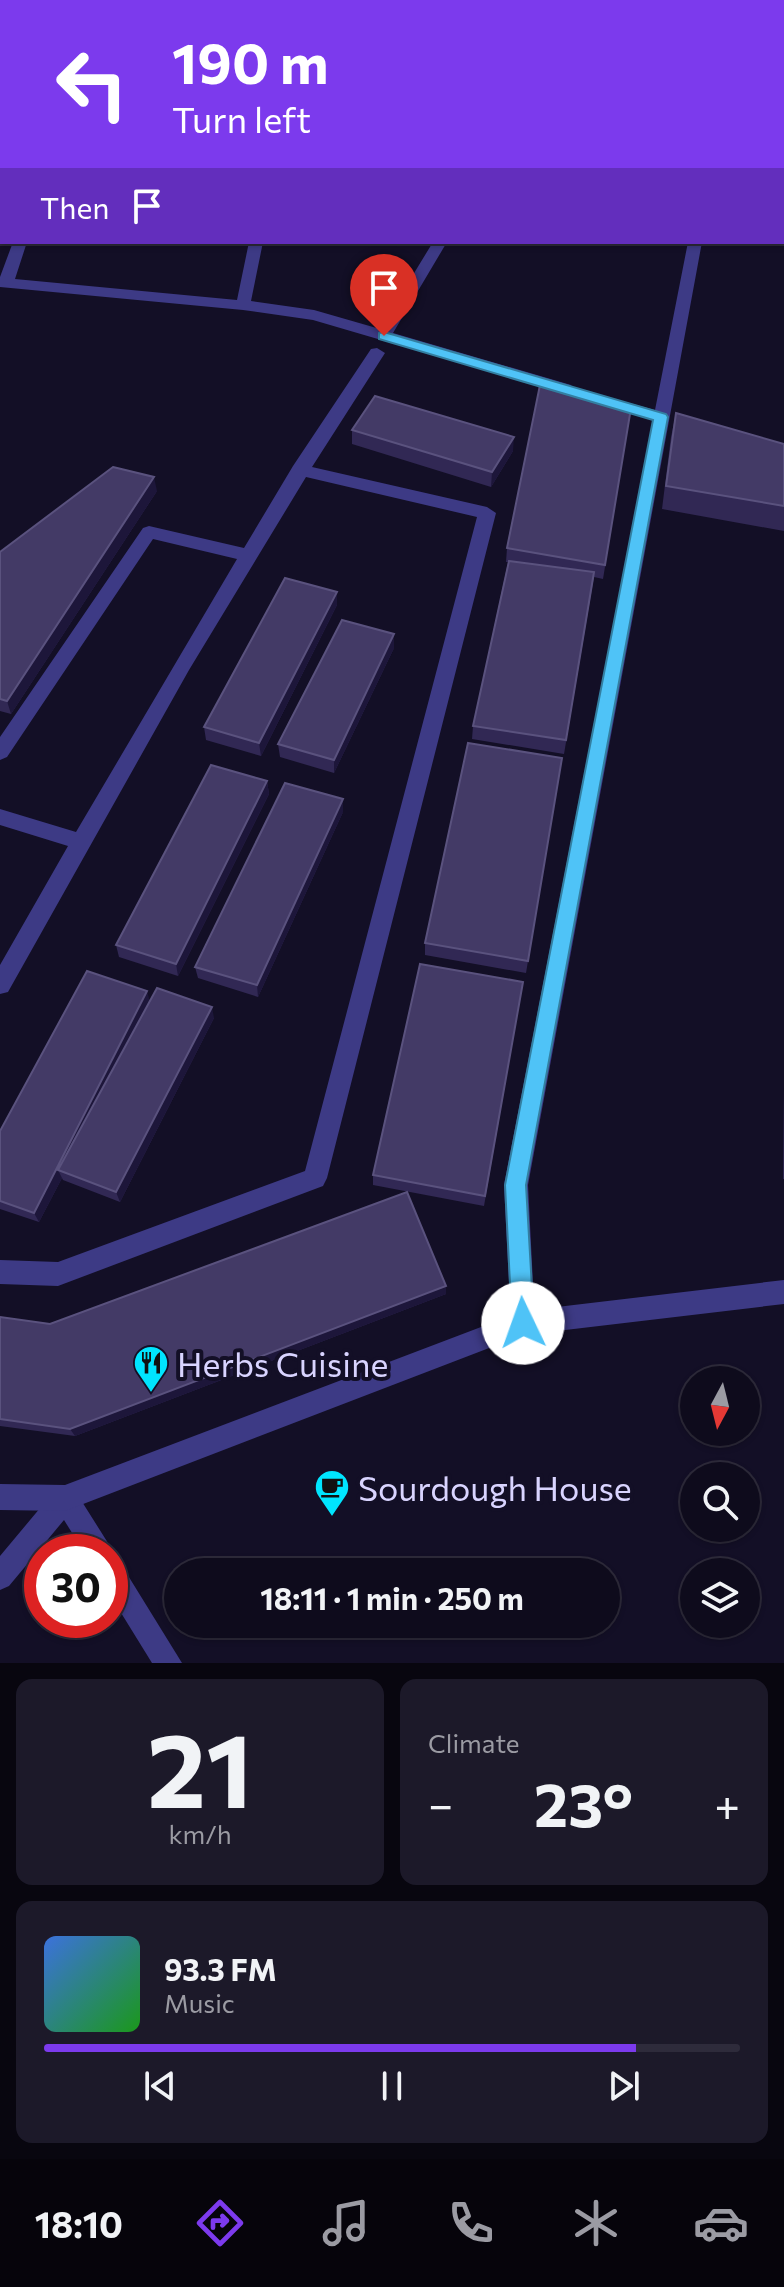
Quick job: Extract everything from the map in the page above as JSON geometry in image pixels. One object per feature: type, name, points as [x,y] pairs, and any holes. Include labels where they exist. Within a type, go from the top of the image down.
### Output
[{"type":"street","points":[[19,244],[3,282],[243,305],[314,315],[380,344],[661,417]]},
{"type":"street","points":[[243,305],[256,244]]},
{"type":"street","points":[[0,985],[80,841],[299,470],[380,344],[439,244]]},
{"type":"street","points":[[523,1323],[516,1185],[695,244]]},
{"type":"street","points":[[0,1272],[58,1274],[315,1178],[487,513],[299,470]]},
{"type":"street","points":[[3,741],[149,532],[250,556]]},
{"type":"street","points":[[0,817],[80,841]]},
{"type":"street","points":[[0,1497],[65,1498],[523,1323],[784,1292]]},
{"type":"street","points":[[65,1498],[88,1534]]},
{"type":"street","points":[[0,1577],[65,1498]]},
{"type":"street","points":[[128,1599],[168,1663]]},
{"type":"building","points":[[541,380],[631,408],[605,565],[507,548]]},
{"type":"building","points":[[375,396],[514,437],[492,472],[352,430]]},
{"type":"building","points":[[676,413],[784,444],[784,506],[666,486]]},
{"type":"building","points":[[113,467],[154,477],[7,701],[0,699],[0,552]]},
{"type":"building","points":[[509,561],[594,572],[566,740],[473,726]]},
{"type":"building","points":[[285,578],[337,592],[259,743],[204,727]]},
{"type":"building","points":[[342,620],[394,634],[334,760],[278,744]]},
{"type":"building","points":[[468,743],[562,758],[528,961],[425,943]]},
{"type":"building","points":[[211,765],[267,781],[176,964],[116,945]]},
{"type":"building","points":[[285,783],[343,799],[257,985],[195,967]]},
{"type":"building","points":[[420,964],[523,982],[485,1196],[373,1175]]},
{"type":"building","points":[[87,971],[147,991],[34,1213],[0,1201],[0,1131]]},
{"type":"building","points":[[157,988],[212,1007],[116,1192],[58,1170]]},
{"type":"building","points":[[407,1192],[446,1286],[70,1429],[0,1419],[0,1317],[50,1324]]},
{"type":"place","name":"Herbs Cuisine","points":[[151,1394]]},
{"type":"place","name":"Sourdough House","points":[[332,1518]]},
{"type":"route","points":[[384,336],[661,417],[516,1185],[523,1323]]}]
